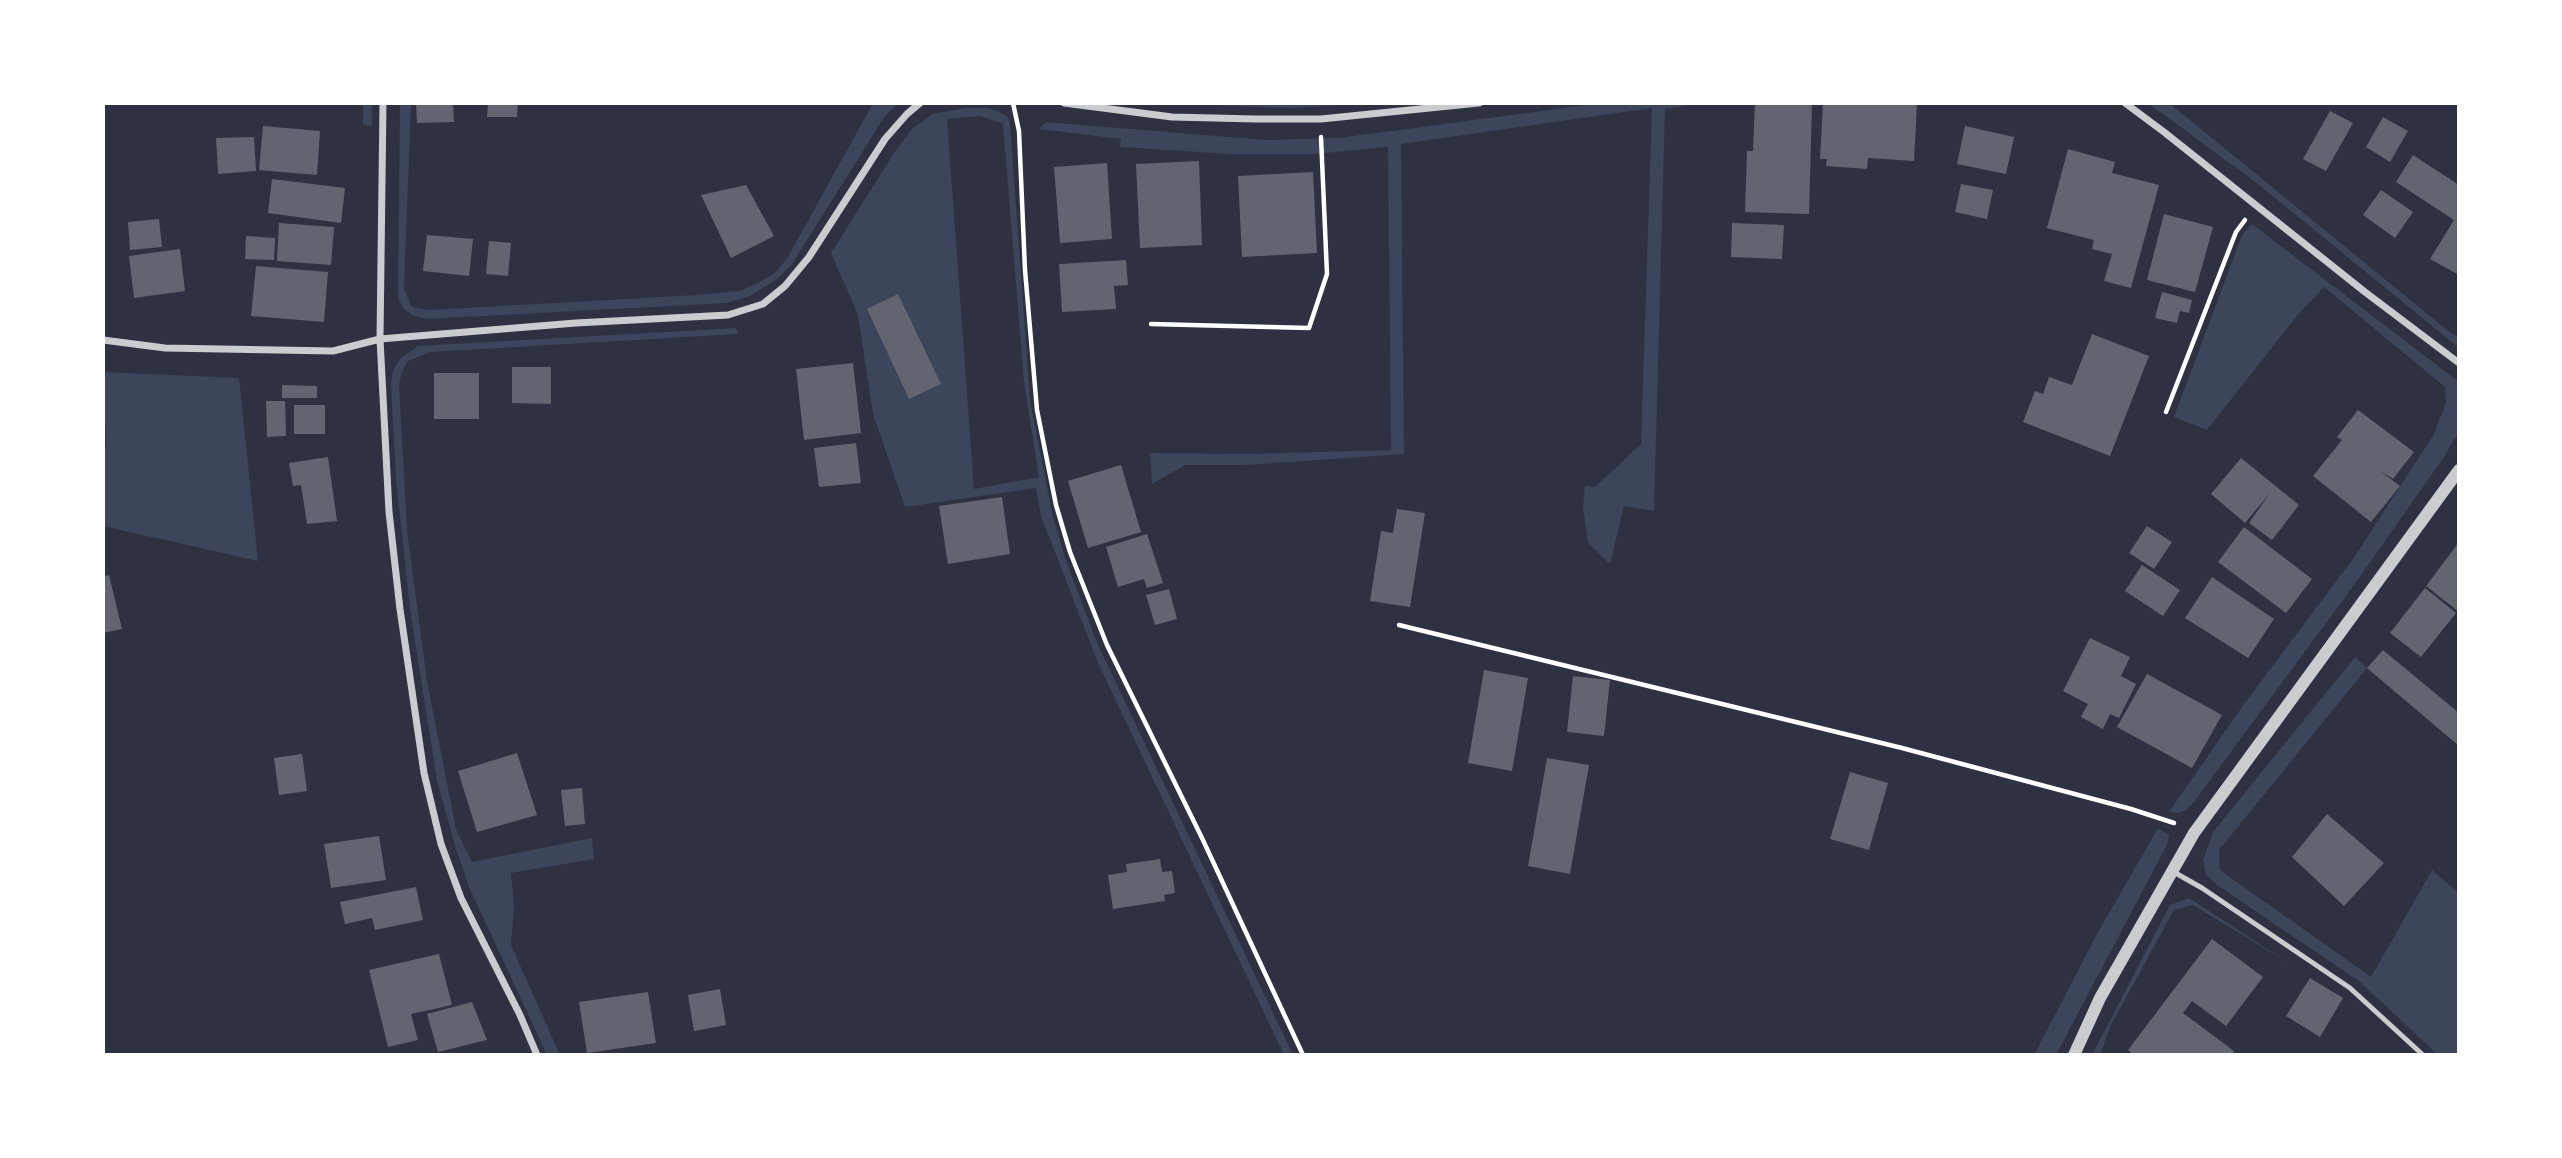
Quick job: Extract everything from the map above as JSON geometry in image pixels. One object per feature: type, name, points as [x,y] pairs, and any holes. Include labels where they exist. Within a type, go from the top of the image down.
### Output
[{"type":"street","points":[[383,103],[380,339],[389,512],[424,773],[441,844],[461,898],[520,1015],[537,1055]]},
{"type":"street","points":[[103,340],[165,348],[333,351],[380,339],[576,323],[728,315],[763,304],[785,286],[809,257],[885,139],[920,103]]},
{"type":"street","points":[[1063,103],[1172,117],[1321,119],[1479,103]]},
{"type":"street","points":[[2125,103],[2459,363]]},
{"type":"street","points":[[2074,1055],[2100,998],[2194,833],[2459,470]]},
{"type":"lane","points":[[2172,871],[2202,888],[2350,988],[2423,1055]]},
{"type":"path","points":[[1013,103],[1019,131],[1025,270],[1037,410],[1056,505],[1070,552],[1107,645],[1202,838],[1303,1055]]},
{"type":"path","points":[[1151,324],[1308,328],[1327,274],[1321,119]]},
{"type":"path","points":[[2166,412],[2236,232],[2257,206]]},
{"type":"path","points":[[1399,625],[1902,748],[2131,809],[2170,821],[2194,833]]},
{"type":"shaded area","points":[[363,103],[372,103],[372,126],[363,125]]},
{"type":"shaded area","points":[[400,103],[411,103],[404,288],[412,307],[428,310],[697,295],[739,291],[758,283],[776,272],[788,257],[873,103],[898,103],[885,116],[792,264],[777,279],[750,296],[727,303],[426,319],[412,315],[404,309],[398,298]]},
{"type":"shaded area","points":[[1158,103],[1368,103],[1292,108]]},
{"type":"shaded area","points":[[1601,103],[1701,103],[1665,109],[1654,511],[1624,506],[1610,564],[1588,543],[1583,507],[1585,486],[1595,487],[1641,444],[1652,108],[1401,144],[1404,454],[1245,465],[1185,465],[1152,484],[1150,453],[1246,454],[1391,450],[1388,147],[1314,154],[1230,154],[1120,147],[1121,139],[1039,129],[1046,122],[1266,140],[1339,138]]},
{"type":"shaded area","points":[[2148,103],[2169,103],[2459,337],[2459,348],[2258,184]]},
{"type":"shaded area","points":[[965,108],[988,108],[1007,116],[1010,123],[1030,400],[1053,517],[1065,558],[1098,645],[1293,1055],[1284,1055],[1098,663],[1041,516],[1036,488],[905,507],[873,414],[858,315],[831,253],[894,153],[912,129],[932,114]],"holes":[[[980,116],[1003,124],[1024,382],[1039,477],[974,489],[947,119]]]},
{"type":"shaded area","points":[[2252,224],[2459,382],[2459,431],[2444,457],[2357,581],[2194,802],[2179,813],[2169,812],[2244,704],[2355,556],[2434,434],[2446,403],[2445,387],[2324,287],[2296,317],[2207,430],[2174,417],[2242,235]]},
{"type":"shaded area","points":[[736,328],[738,334],[430,352],[408,361],[402,372],[399,384],[407,530],[427,681],[456,829],[472,862],[592,838],[594,859],[511,873],[514,906],[511,945],[560,1055],[547,1055],[469,887],[437,781],[410,609],[396,479],[391,384],[393,370],[400,359],[418,346]]},
{"type":"shaded area","points":[[103,372],[239,378],[258,561],[103,526],[103,449],[106,448]]},
{"type":"shaded area","points":[[2355,657],[2367,668],[2219,850],[2220,870],[2371,977],[2432,870],[2459,893],[2459,1055],[2438,1055],[2360,982],[2206,875],[2203,860],[2213,832]]},
{"type":"shaded area","points":[[2158,828],[2169,835],[2168,843],[2056,1055],[2034,1055],[2097,934]]},
{"type":"shaded area","points":[[2189,898],[2295,967],[2193,905],[2174,910],[2111,1025],[2100,1055],[2092,1055],[2170,905]]},
{"type":"building","points":[[416,103],[453,103],[454,122],[417,123]]},
{"type":"building","points":[[488,103],[518,103],[517,117],[487,117]]},
{"type":"building","points":[[1755,103],[1812,103],[1809,214],[1745,212],[1747,151],[1753,151]]},
{"type":"building","points":[[1823,103],[1917,104],[1914,161],[1868,158],[1867,169],[1826,166],[1827,159],[1820,159]]},
{"type":"building","points":[[2330,111],[2353,123],[2326,171],[2303,159]]},
{"type":"building","points":[[2383,117],[2408,131],[2390,162],[2366,147]]},
{"type":"building","points":[[263,126],[320,131],[317,175],[259,170]]},
{"type":"building","points":[[1965,126],[2014,137],[2006,174],[1957,164]]},
{"type":"building","points":[[254,137],[256,171],[218,174],[216,138]]},
{"type":"building","points":[[2068,149],[2115,162],[2112,173],[2159,185],[2131,288],[2104,281],[2112,254],[2092,249],[2094,240],[2047,228]]},
{"type":"building","points":[[2413,155],[2459,185],[2459,275],[2430,259],[2454,220],[2396,182]]},
{"type":"building","points":[[1199,161],[1202,245],[1140,248],[1136,164]]},
{"type":"building","points":[[1107,163],[1112,239],[1060,243],[1054,167]]},
{"type":"building","points":[[1313,172],[1317,253],[1242,257],[1238,176]]},
{"type":"building","points":[[272,179],[345,188],[341,223],[268,213]]},
{"type":"building","points":[[1961,184],[1993,190],[1987,219],[1955,212]]},
{"type":"building","points":[[746,185],[774,236],[731,258],[701,195]]},
{"type":"building","points":[[2381,190],[2413,212],[2395,238],[2363,215]]},
{"type":"building","points":[[2164,214],[2213,227],[2195,292],[2147,280]]},
{"type":"building","points":[[159,219],[162,247],[130,250],[128,222]]},
{"type":"building","points":[[279,223],[334,227],[331,265],[277,261]]},
{"type":"building","points":[[1732,223],[1784,225],[1782,259],[1731,257]]},
{"type":"building","points":[[427,235],[473,239],[469,276],[423,271]]},
{"type":"building","points":[[246,236],[275,238],[274,260],[245,259]]},
{"type":"building","points":[[489,241],[511,243],[508,276],[486,274]]},
{"type":"building","points":[[180,249],[185,291],[134,298],[129,256]]},
{"type":"building","points":[[1126,260],[1128,285],[1114,286],[1116,309],[1062,312],[1059,264]]},
{"type":"building","points":[[256,266],[328,272],[324,322],[251,316]]},
{"type":"building","points":[[2162,292],[2192,300],[2189,313],[2180,311],[2177,323],[2155,318]]},
{"type":"building","points":[[898,294],[941,384],[909,399],[867,309]]},
{"type":"building","points":[[2092,334],[2149,356],[2110,456],[2023,422],[2035,391],[2043,394],[2049,377],[2072,385]]},
{"type":"building","points":[[853,363],[861,433],[804,440],[796,369]]},
{"type":"building","points":[[512,367],[551,367],[551,404],[512,403]]},
{"type":"building","points":[[434,373],[479,373],[479,419],[434,419]]},
{"type":"building","points":[[282,385],[317,386],[317,398],[282,398]]},
{"type":"building","points":[[266,401],[285,401],[286,436],[267,437]]},
{"type":"building","points":[[294,405],[325,405],[325,434],[294,434]]},
{"type":"building","points":[[2358,410],[2414,452],[2393,479],[2380,471],[2400,486],[2371,522],[2313,476],[2342,440],[2337,437]]},
{"type":"building","points":[[856,443],[861,483],[819,487],[814,448]]},
{"type":"building","points":[[328,457],[337,521],[307,524],[301,485],[293,486],[289,463]]},
{"type":"building","points":[[2241,458],[2299,505],[2272,540],[2249,523],[2270,493],[2245,523],[2211,494]]},
{"type":"building","points":[[1121,465],[1141,532],[1088,548],[1068,481]]},
{"type":"building","points":[[1002,497],[1010,554],[948,564],[939,506]]},
{"type":"building","points":[[1397,509],[1425,513],[1410,607],[1370,601],[1381,531],[1393,533]]},
{"type":"building","points":[[2147,526],[2172,542],[2154,569],[2129,553]]},
{"type":"building","points":[[2244,527],[2312,579],[2286,613],[2218,562]]},
{"type":"building","points":[[1147,534],[1163,583],[1147,588],[1144,579],[1118,587],[1106,547]]},
{"type":"building","points":[[2459,542],[2459,612],[2426,586]]},
{"type":"building","points":[[2142,565],[2180,590],[2163,616],[2125,591]]},
{"type":"building","points":[[109,575],[122,629],[103,633],[103,577]]},
{"type":"building","points":[[2212,577],[2274,619],[2248,658],[2185,618]]},
{"type":"building","points":[[2425,588],[2456,613],[2421,657],[2390,633]]},
{"type":"building","points":[[1169,589],[1177,619],[1155,625],[1146,595]]},
{"type":"building","points":[[2090,638],[2130,657],[2121,676],[2136,684],[2119,718],[2110,714],[2103,729],[2081,717],[2088,704],[2063,691]]},
{"type":"building","points":[[2383,650],[2459,713],[2459,746],[2367,668]]},
{"type":"building","points":[[1484,670],[1528,678],[1512,771],[1468,763]]},
{"type":"building","points":[[2147,674],[2222,715],[2192,768],[2117,727]]},
{"type":"building","points":[[1573,676],[1610,680],[1604,736],[1567,732]]},
{"type":"building","points":[[517,753],[537,815],[477,832],[458,771]]},
{"type":"building","points":[[302,754],[307,791],[279,795],[274,758]]},
{"type":"building","points":[[1547,758],[1589,765],[1570,874],[1528,866]]},
{"type":"building","points":[[1850,772],[1888,783],[1869,850],[1830,839]]},
{"type":"building","points":[[582,788],[585,824],[565,826],[561,790]]},
{"type":"building","points":[[2327,814],[2384,863],[2344,906],[2292,857]]},
{"type":"building","points":[[379,836],[386,880],[331,888],[324,844]]},
{"type":"building","points":[[1160,859],[1162,872],[1172,871],[1175,893],[1164,895],[1165,901],[1113,909],[1108,875],[1127,872],[1126,864]]},
{"type":"building","points":[[416,887],[423,920],[375,930],[372,918],[345,924],[340,902]]},
{"type":"building","points":[[2212,939],[2263,977],[2226,1026],[2192,1001],[2183,1013],[2234,1051],[2232,1055],[2134,1055],[2128,1050]]},
{"type":"building","points":[[439,954],[452,1005],[411,1014],[418,1040],[388,1047],[369,970]]},
{"type":"building","points":[[2310,978],[2343,998],[2320,1037],[2286,1016]]},
{"type":"building","points":[[720,989],[726,1025],[694,1031],[688,995]]},
{"type":"building","points":[[648,992],[656,1043],[587,1053],[579,1002]]},
{"type":"building","points":[[472,1002],[487,1040],[438,1052],[427,1014]]}]
